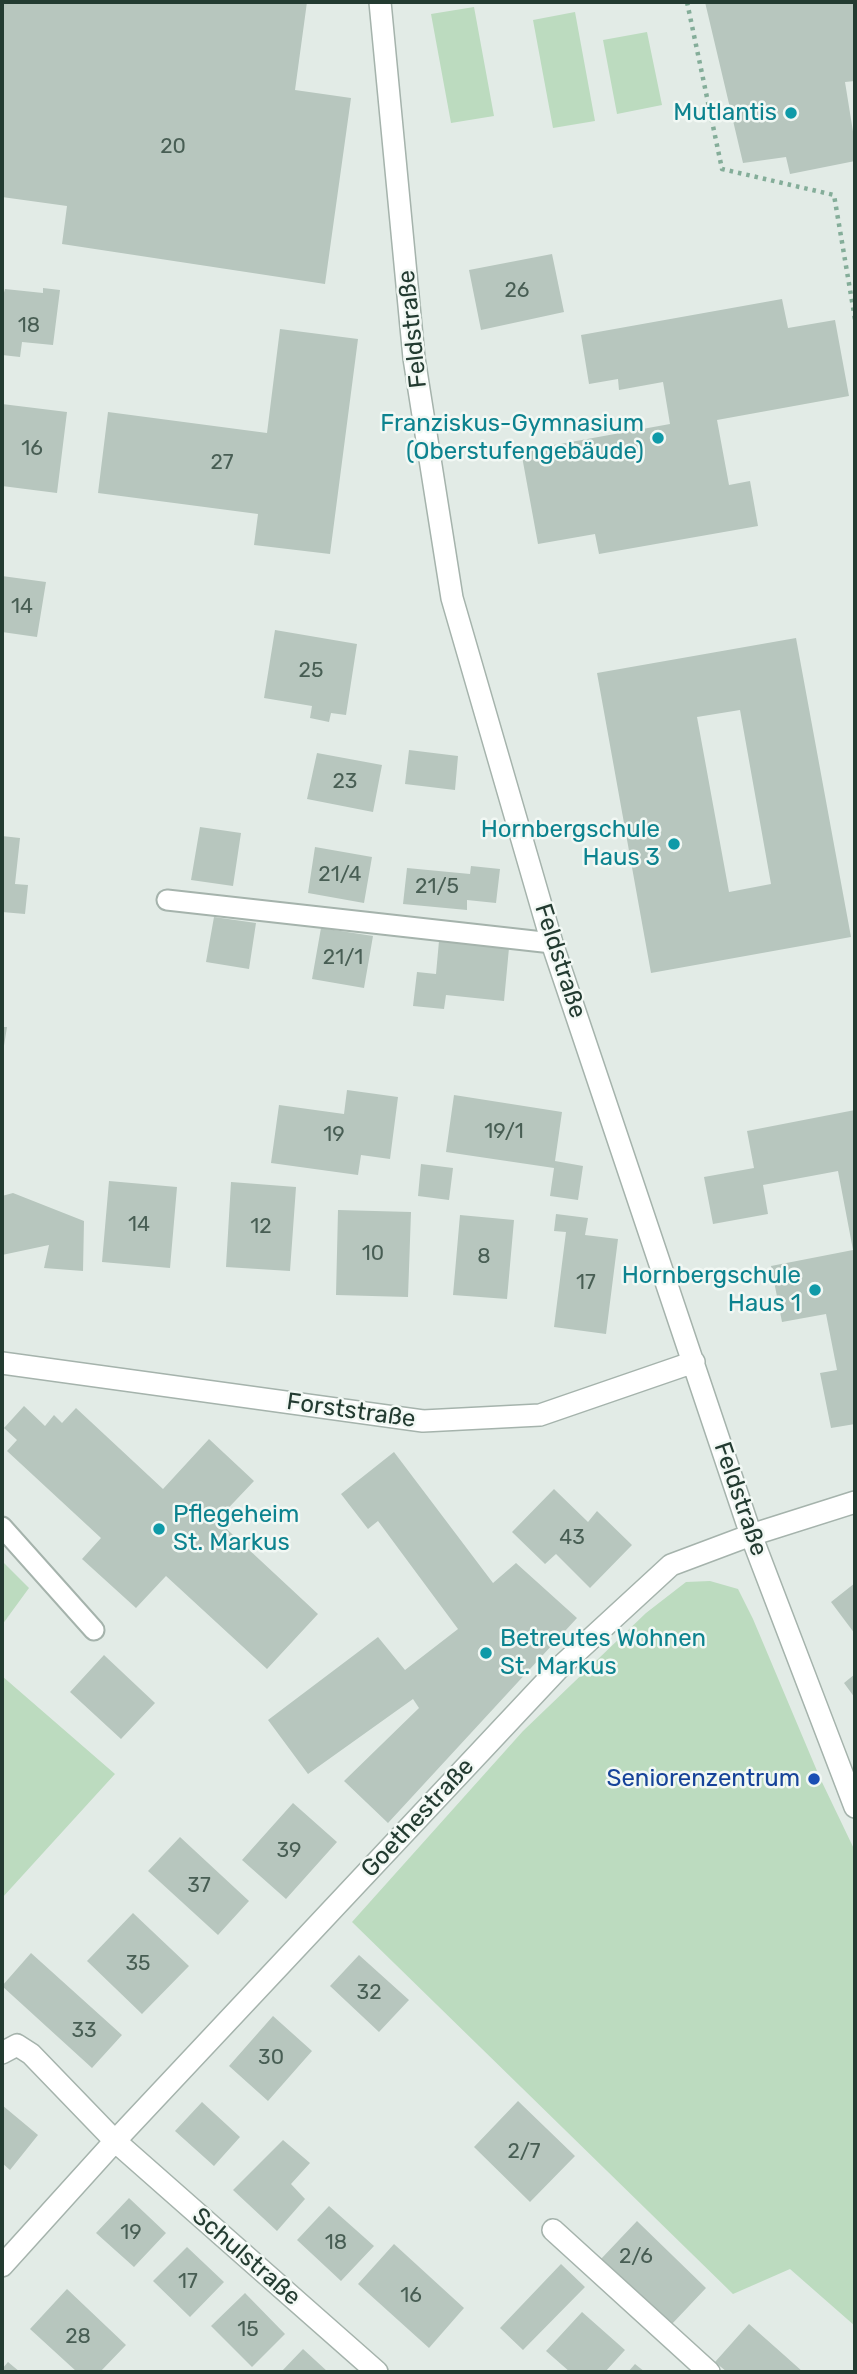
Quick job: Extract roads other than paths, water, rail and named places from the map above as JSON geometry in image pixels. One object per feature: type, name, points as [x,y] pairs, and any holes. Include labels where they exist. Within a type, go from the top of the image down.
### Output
[{"type":"street","name":"Feldstraße","points":[[380,2],[414,358],[452,598],[552,943],[751,1535],[855,1807]]},
{"type":"street","name":"Forststraße","points":[[2,1363],[423,1421],[540,1415],[694,1362]]},
{"type":"street","points":[[751,1535],[855,1502]]},
{"type":"street","name":"Goethestraße","points":[[2,2266],[114,2141],[558,1669],[671,1565],[751,1535]]},
{"type":"street","points":[[2,2053],[18,2045],[31,2054],[114,2141]]},
{"type":"street","name":"Schulstraße","points":[[114,2141],[377,2372]]},
{"type":"street","points":[[553,2230],[709,2372]]},
{"type":"lane","points":[[167,900],[552,943]]},
{"type":"lane","points":[[2,1527],[94,1630]]},
{"type":"place","name":"Mutlantis","points":[[791,113]]},
{"type":"place","name":"Franziskus-Gymnasium (Oberstufengebäude)","points":[[658,438]]},
{"type":"place","name":"Hornbergschule Haus 3","points":[[674,844]]},
{"type":"place","name":"Hornbergschule Haus 1","points":[[815,1290]]},
{"type":"place","name":"Pflegeheim St. Markus","points":[[159,1529]]},
{"type":"place","name":"Betreutes Wohnen St. Markus","points":[[486,1653]]},
{"type":"place","name":"Seniorenzentrum","points":[[814,1779]]}]
